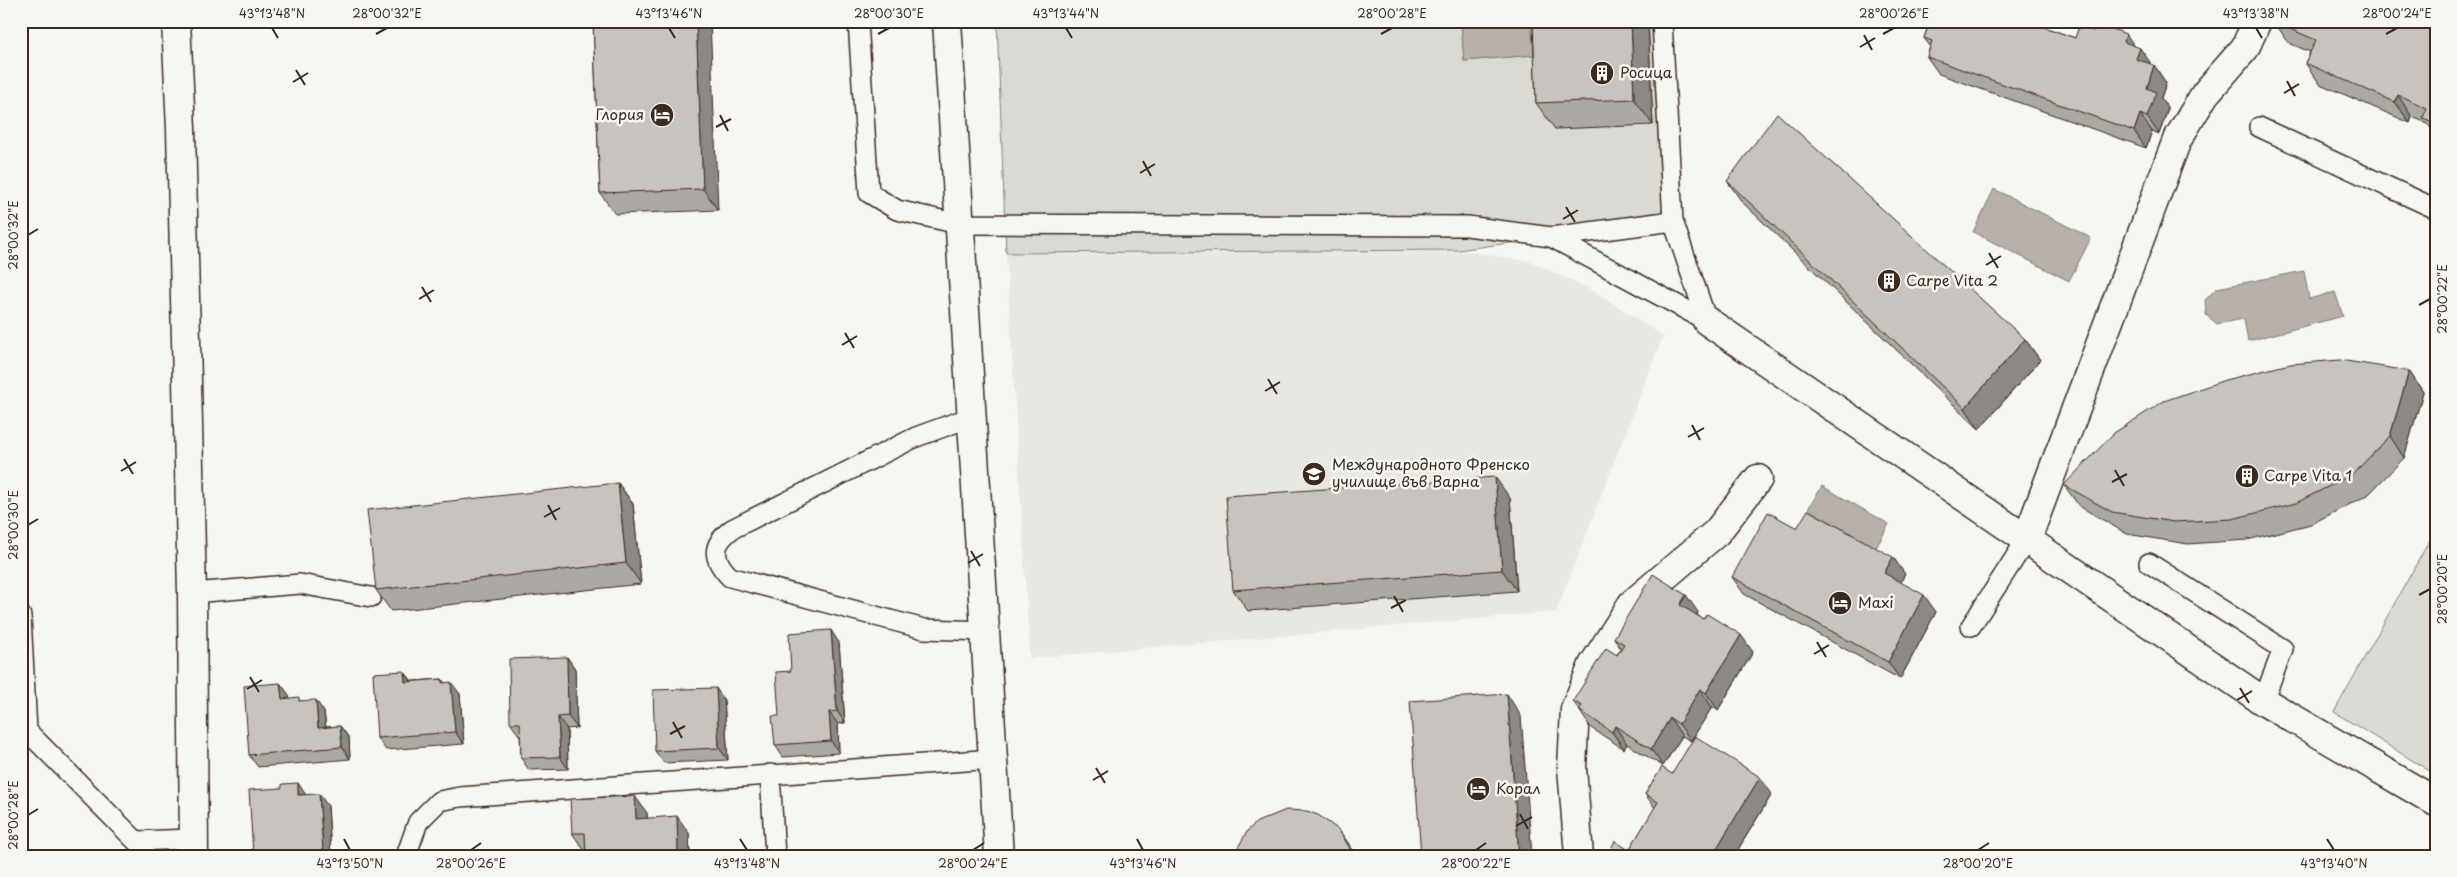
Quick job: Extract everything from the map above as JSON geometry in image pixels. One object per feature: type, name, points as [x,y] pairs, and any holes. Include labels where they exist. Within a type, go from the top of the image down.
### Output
[{"type":"street","points":[[176,21],[181,129],[192,593],[194,847]]},
{"type":"street","points":[[947,21],[971,417],[987,630],[999,856]]},
{"type":"street","points":[[2027,539],[2177,140],[2205,94],[2244,48],[2257,21]]},
{"type":"street","points":[[1707,322],[2263,701],[2436,802]]},
{"type":"street","points":[[1579,856],[1572,768],[1575,709],[1592,664],[1632,604],[1717,532],[1758,479]]},
{"type":"lane","points":[[858,21],[869,193],[896,210],[960,224],[1467,226],[1551,237],[1673,221]]},
{"type":"lane","points":[[1662,21],[1673,221],[1707,322]]},
{"type":"lane","points":[[2259,127],[2436,209]]},
{"type":"lane","points":[[1551,237],[1707,322]]},
{"type":"lane","points":[[971,417],[916,437],[732,529],[721,537],[716,550],[720,566],[730,577],[924,629],[987,630]]},
{"type":"lane","points":[[1971,626],[2027,539]]},
{"type":"lane","points":[[2150,563],[2283,649],[2263,701]]},
{"type":"lane","points":[[192,593],[300,584],[371,597]]},
{"type":"lane","points":[[21,616],[24,731],[136,841],[194,847]]},
{"type":"lane","points":[[406,856],[418,822],[439,801],[460,797],[770,774],[994,760]]},
{"type":"lane","points":[[770,774],[775,856]]},
{"type":"shaded area","points":[[997,21],[1461,21],[1464,61],[1534,55],[1531,21],[1662,21],[1673,221],[1458,250],[1006,253]]},
{"type":"shaded area","points":[[1461,21],[1531,21],[1534,55],[1464,61]]},
{"type":"shaded area","points":[[1994,189],[2091,238],[2069,281],[1973,232]]},
{"type":"shaded area","name":"Международното Френско училище във Варна","points":[[1461,250],[1532,262],[1594,291],[1663,336],[1556,612],[1030,658],[1006,253]]},
{"type":"shaded area","points":[[2304,271],[2309,299],[2335,292],[2343,316],[2248,341],[2244,319],[2217,324],[2206,315],[2205,300],[2217,288]]},
{"type":"shaded area","points":[[1822,486],[1889,524],[1876,548],[1808,509]]},
{"type":"shaded area","points":[[2436,529],[2436,775],[2334,712]]},
{"type":"building","name":"Глория","points":[[593,21],[696,21],[703,189],[600,193]]},
{"type":"building","name":"Росица","points":[[1533,21],[1631,21],[1634,99],[1536,103]]},
{"type":"building","points":[[1930,21],[2033,21],[2033,23],[2075,38],[2079,26],[2094,31],[2097,23],[2126,34],[2124,42],[2140,48],[2136,59],[2154,65],[2147,88],[2156,92],[2147,117],[2140,114],[2134,131],[1927,57],[1932,41],[1924,38]]},
{"type":"building","points":[[2275,21],[2436,21],[2436,123],[2423,118],[2427,108],[2398,95],[2395,102],[2305,63],[2316,40]]},
{"type":"building","name":"Carpe Vita 2","points":[[1777,113],[2025,339],[1965,408],[1727,181]]},
{"type":"building","name":"Carpe Vita 1","points":[[2340,360],[2409,371],[2390,436],[2353,474],[2296,503],[2232,519],[2174,522],[2112,512],[2064,485],[2114,433],[2164,401],[2225,380],[2290,364]]},
{"type":"building","points":[[1495,477],[1502,570],[1233,590],[1226,496]]},
{"type":"building","points":[[618,483],[626,563],[376,590],[367,510]]},
{"type":"building","name":"Maxi","points":[[1808,510],[1893,557],[1884,573],[1924,595],[1888,662],[1732,577],[1768,512],[1797,528]]},
{"type":"building","points":[[1653,574],[1686,595],[1680,605],[1703,619],[1707,614],[1741,635],[1706,693],[1700,689],[1679,724],[1670,718],[1651,749],[1615,726],[1612,732],[1579,710],[1582,706],[1573,701],[1606,648],[1617,655],[1624,644],[1614,638]]},
{"type":"building","points":[[831,630],[837,711],[829,712],[831,741],[775,745],[772,716],[779,716],[776,672],[791,671],[789,633]]},
{"type":"building","points":[[567,657],[568,716],[558,717],[560,757],[521,758],[520,723],[510,723],[509,659]]},
{"type":"building","points":[[404,671],[405,682],[442,679],[442,683],[451,682],[455,732],[377,738],[373,673]]},
{"type":"building","points":[[280,683],[282,699],[299,697],[299,701],[316,700],[318,728],[340,726],[342,747],[249,755],[244,686]]},
{"type":"building","points":[[716,688],[719,748],[655,751],[653,690]]},
{"type":"building","name":"Корал","points":[[1507,694],[1519,856],[1421,856],[1410,701]]},
{"type":"building","points":[[1695,736],[1760,777],[1712,856],[1607,856],[1615,841],[1629,850],[1658,802],[1645,794],[1662,767],[1672,774]]},
{"type":"building","points":[[298,783],[298,795],[319,794],[323,851],[253,855],[249,790],[282,788],[282,784]]},
{"type":"building","points":[[635,796],[636,819],[677,816],[678,853],[661,856],[586,856],[585,833],[572,833],[570,799]]},
{"type":"building","points":[[1286,810],[1307,811],[1318,815],[1339,830],[1352,852],[1352,856],[1235,856],[1248,830],[1257,822]]},
{"type":"building","points":[[528,854],[528,856],[501,856],[501,855]]},
{"type":"place","name":"Росица","points":[[1602,73]]},
{"type":"place","name":"Глория","points":[[662,115]]},
{"type":"place","name":"Carpe Vita 2","points":[[1889,281]]},
{"type":"place","name":"Международното Френско училище във Варна","points":[[1314,474]]},
{"type":"place","name":"Carpe Vita 1","points":[[2247,476]]},
{"type":"place","name":"Maxi","points":[[1840,603]]},
{"type":"place","name":"Корал","points":[[1478,789]]}]
